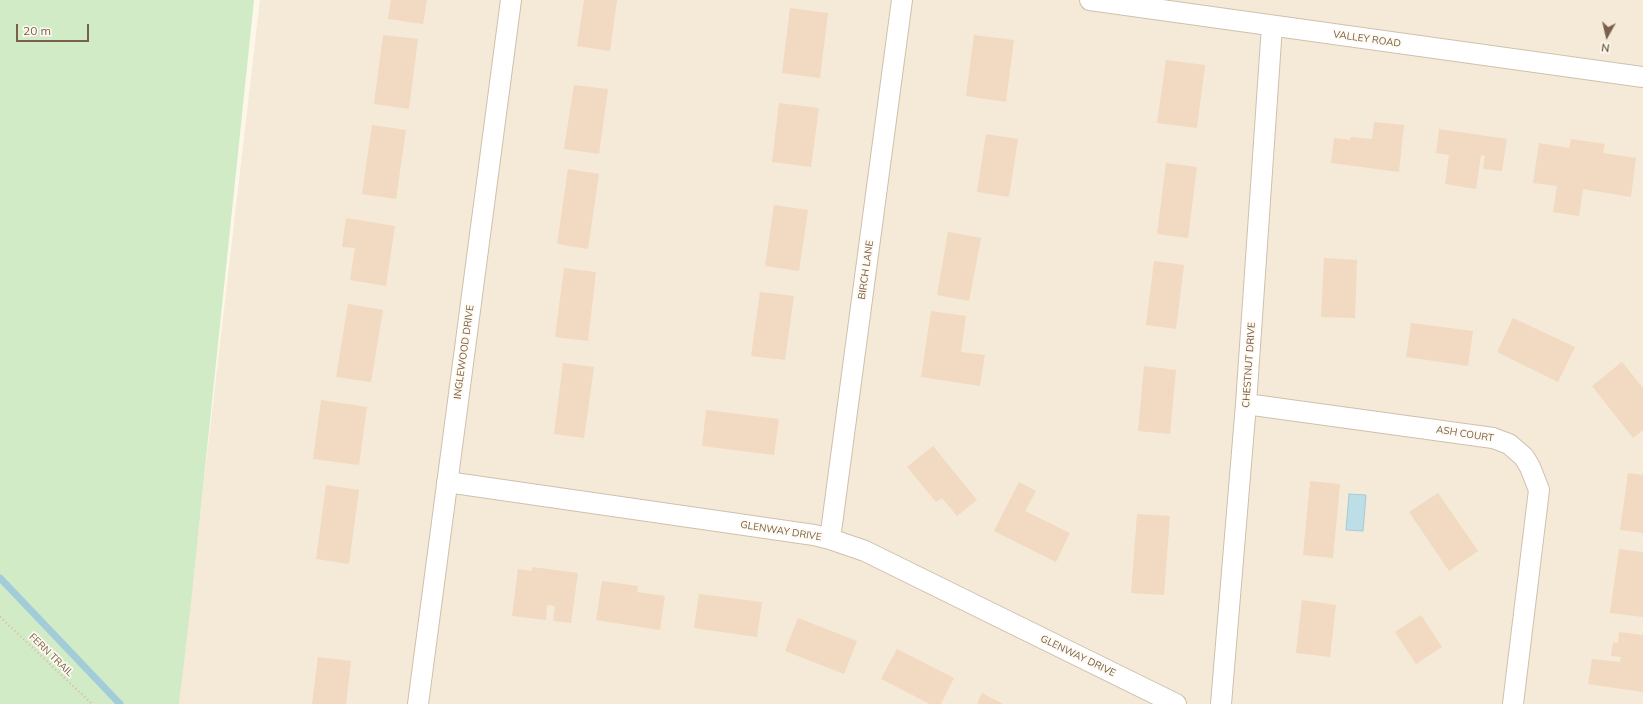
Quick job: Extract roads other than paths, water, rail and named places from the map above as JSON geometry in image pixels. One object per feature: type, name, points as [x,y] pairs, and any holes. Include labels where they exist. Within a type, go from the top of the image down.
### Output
[{"type":"street","name":"INGLEWOOD DRIVE","points":[[418,704],[511,0]]},
{"type":"street","name":"BIRCH LANE","points":[[830,539],[902,0]]},
{"type":"street","name":"VALLEY ROAD","points":[[1090,0],[1643,77]]},
{"type":"street","name":"CHESTNUT DRIVE","points":[[1221,704],[1246,404],[1272,26]]},
{"type":"street","name":"ASH COURT","points":[[1246,404],[1493,438],[1509,444],[1524,457],[1530,467],[1539,490],[1513,704]]},
{"type":"street","name":"GLENWAY DRIVE","points":[[447,482],[814,535],[830,539],[865,551],[1176,704]]},
{"type":"water","points":[[1349,494],[1366,495],[1363,531],[1346,530]]},
{"type":"waterway","points":[[0,578],[120,704]]}]
